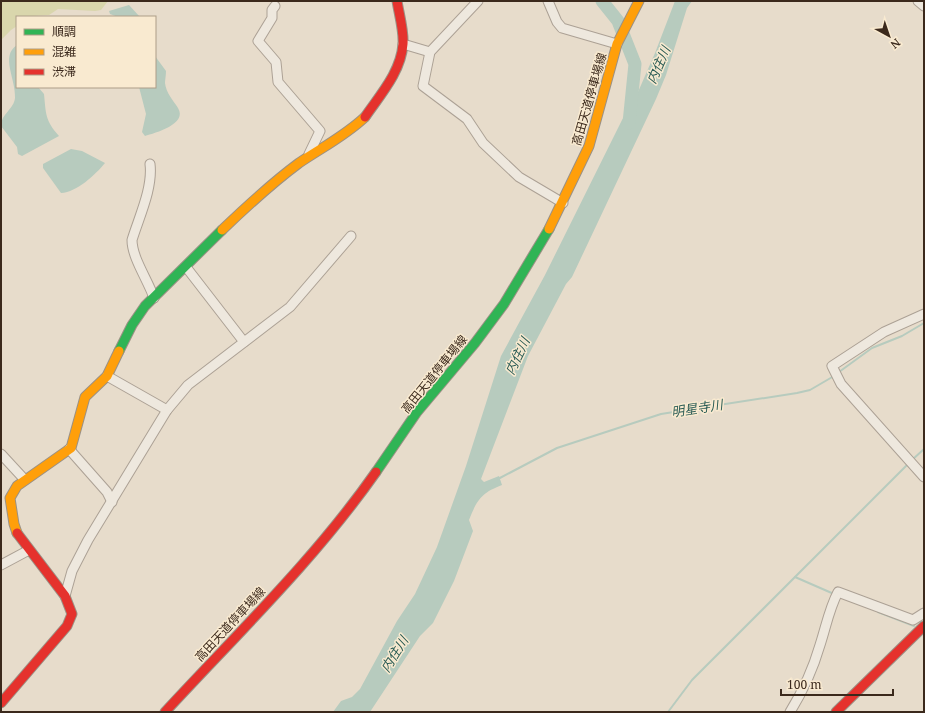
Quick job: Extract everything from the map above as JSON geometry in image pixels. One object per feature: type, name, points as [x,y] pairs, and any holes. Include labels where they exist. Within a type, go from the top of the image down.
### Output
[{"type":"main road","points":[[1,703],[67,626],[72,614],[65,596],[29,550],[14,524],[10,498],[17,486],[69,449],[85,397],[107,376],[132,325],[145,306],[283,175],[336,141],[364,118],[395,74],[403,44],[397,1]]},
{"type":"main road","name":"高田天道停車場線","points":[[164,712],[290,578],[351,507],[417,412],[475,343],[500,309],[531,260],[563,203],[589,146],[617,44],[635,3]]},
{"type":"main road","points":[[836,712],[924,626]]},
{"type":"street","points":[[478,1],[430,52],[423,86],[467,119],[483,144],[519,177],[563,203]]},
{"type":"street","points":[[548,1],[557,22],[562,28],[617,44]]},
{"type":"street","points":[[918,1],[924,6]]},
{"type":"street","points":[[275,6],[272,10],[272,18],[258,41],[276,62],[276,73],[281,87],[320,131],[308,158]]},
{"type":"street","points":[[403,44],[430,52]]},
{"type":"street","points":[[150,164],[151,173],[149,183],[132,240],[132,247],[150,285],[154,298]]},
{"type":"street","points":[[65,596],[72,570],[167,410],[188,385],[290,307],[351,236]]},
{"type":"street","points":[[186,266],[244,342]]},
{"type":"street","points":[[924,314],[884,332],[832,366],[841,384],[924,477]]},
{"type":"street","points":[[107,376],[167,410]]},
{"type":"street","points":[[69,449],[107,492],[112,502]]},
{"type":"street","points":[[1,454],[25,480]]},
{"type":"street","points":[[1,565],[29,550]]},
{"type":"street","points":[[790,712],[804,690],[830,606],[838,592],[913,620],[924,613]]},
{"type":"shaded area","points":[[1,1],[108,1],[101,10],[95,11],[58,9],[49,15],[16,16],[16,27],[1,40]]},
{"type":"water","name":"内住川","points":[[675,1],[692,1],[687,8],[666,75],[572,277],[566,284],[528,356],[481,479],[484,482],[499,476],[502,485],[484,494],[477,502],[469,520],[473,531],[454,581],[433,623],[420,636],[370,712],[333,712],[341,701],[352,697],[360,689],[397,621],[415,594],[437,547],[466,466],[501,356],[545,275],[622,120],[638,92]]},
{"type":"water","points":[[129,5],[139,16],[115,16],[110,14],[109,11]]},
{"type":"water","points":[[16,46],[16,88],[39,88],[44,94],[45,107],[51,126],[59,136],[22,156],[18,154],[17,147],[1,126],[3,118],[14,102],[15,98],[9,62],[12,50]]},
{"type":"water","points":[[156,57],[166,71],[166,87],[180,114],[175,123],[169,127],[145,136],[142,132],[146,114],[139,88],[156,88]]},
{"type":"water","points":[[71,149],[82,151],[105,163],[91,178],[73,190],[61,193],[43,168],[43,164]]},
{"type":"waterway","points":[[602,1],[618,21],[635,64],[629,123]]},
{"type":"waterway","name":"明星寺川","points":[[839,372],[872,348],[902,336],[924,323]]},
{"type":"waterway","name":"明星寺川","points":[[498,479],[557,448],[661,414],[797,393],[810,390],[834,376]]},
{"type":"waterway","points":[[912,460],[924,449]]},
{"type":"waterway","points":[[668,712],[692,680],[909,463]]},
{"type":"waterway","points":[[795,577],[834,594]]},
{"type":"waterway","points":[[878,612],[914,626]]},
{"type":"traffic: fast","points":[[376,472],[417,412],[475,343],[504,304],[549,229]]},
{"type":"traffic: fast","points":[[119,351],[132,325],[145,306],[222,230]]},
{"type":"traffic: slow","points":[[549,229],[589,146],[617,44],[639,1]]},
{"type":"traffic: slow","points":[[222,230],[259,195],[299,163],[341,136],[365,117]]},
{"type":"traffic: slow","points":[[17,533],[10,498],[17,486],[71,448],[85,397],[107,376],[119,351]]},
{"type":"traffic: jam","points":[[365,117],[389,83],[401,54],[403,34],[397,1]]},
{"type":"traffic: jam","points":[[165,712],[301,566],[376,472]]},
{"type":"traffic: jam","points":[[1,703],[67,626],[72,614],[65,596],[17,533]]},
{"type":"traffic: jam","points":[[836,712],[924,626]]}]
